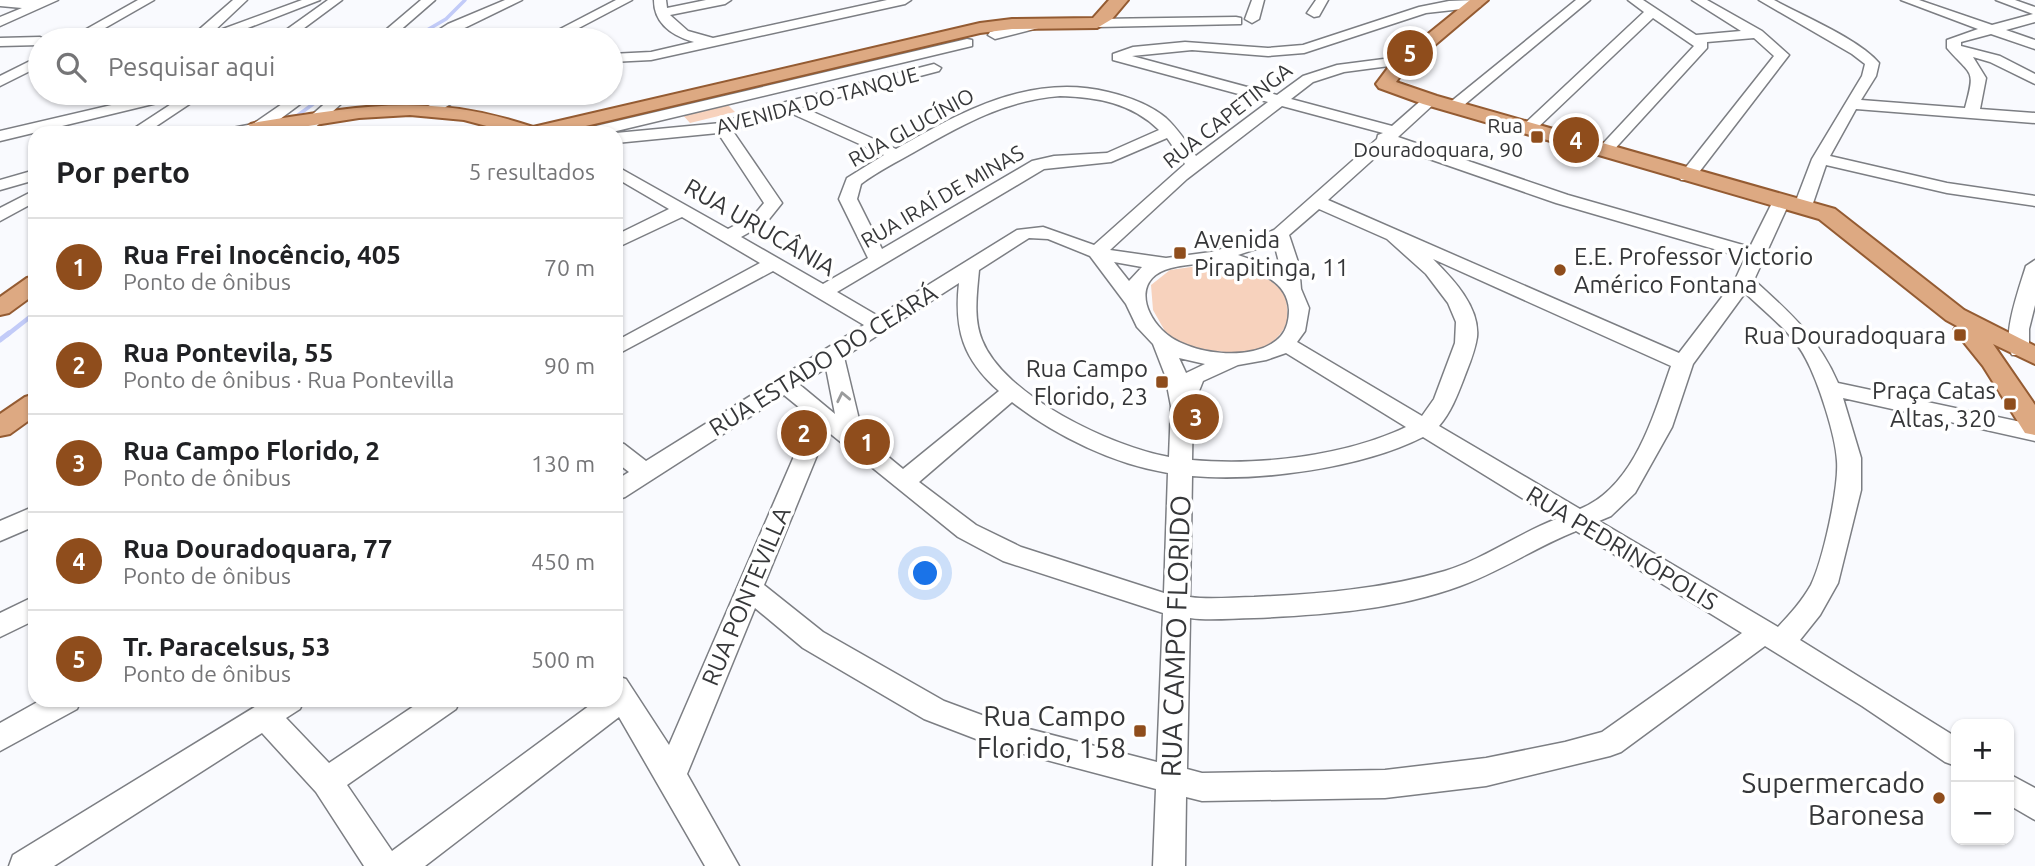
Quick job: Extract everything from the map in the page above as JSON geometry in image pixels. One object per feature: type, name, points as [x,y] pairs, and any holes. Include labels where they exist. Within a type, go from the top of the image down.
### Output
[{"type":"main road","points":[[601,126],[889,55],[988,27],[1097,23],[1118,1]]},
{"type":"main road","points":[[1476,2],[1386,79],[1385,84],[1430,100],[1687,176],[1827,214],[1955,314],[2027,353]]},
{"type":"main road","points":[[274,126],[307,124],[390,109],[501,122],[542,119],[569,126]]},
{"type":"main road","points":[[501,122],[512,126]]},
{"type":"main road","points":[[0,308],[28,288]]},
{"type":"main road","points":[[1955,314],[1993,361],[2035,426]]},
{"type":"main road","points":[[1993,361],[2027,353]]},
{"type":"main road","points":[[0,427],[28,408]]},
{"type":"street","points":[[96,28],[148,0]]},
{"type":"street","points":[[210,28],[241,0]]},
{"type":"street","points":[[238,28],[314,0]]},
{"type":"street","points":[[296,28],[336,0]]},
{"type":"street","points":[[395,28],[429,0]]},
{"type":"street","points":[[453,27],[470,14],[480,0]]},
{"type":"street","points":[[453,27],[516,0]]},
{"type":"street","points":[[574,28],[626,0]]},
{"type":"street","points":[[713,41],[691,38],[667,20],[661,6],[725,0]]},
{"type":"street","points":[[623,58],[640,58],[905,0]]},
{"type":"street","points":[[1252,19],[1258,0]]},
{"type":"street","points":[[1314,13],[1322,0]]},
{"type":"street","points":[[1453,107],[1584,0]]},
{"type":"street","points":[[1604,151],[1702,44],[1634,0]]},
{"type":"street","points":[[1687,176],[1782,55],[1757,34],[1698,0]]},
{"type":"street","points":[[785,384],[903,482],[986,543],[1012,554],[1176,606],[1241,609],[1309,605],[1378,596],[1449,580],[1485,566],[1539,536],[1577,522],[1602,509],[1627,487],[1661,427],[1683,363],[1744,281],[1756,255],[1808,184],[1873,69],[1872,63],[1857,51],[1765,0]]},
{"type":"street","points":[[1907,0],[2035,45]]},
{"type":"street","points":[[2002,0],[2035,11]]},
{"type":"street","points":[[0,2],[46,3]]},
{"type":"street","points":[[1476,2],[1448,3],[1414,9],[1352,34],[1297,50],[1259,52],[1194,46],[1135,51],[1118,57],[1279,100],[1388,135],[1562,199],[1756,255]]},
{"type":"street","points":[[0,22],[46,3]]},
{"type":"street","points":[[1178,21],[1182,7]]},
{"type":"street","points":[[1527,128],[1653,11]]},
{"type":"street","points":[[1972,114],[1971,107],[1979,89],[1979,75],[1975,67],[1954,48],[1954,40],[2035,18]]},
{"type":"street","points":[[1097,23],[1236,21]]},
{"type":"street","points":[[995,35],[1041,23]]},
{"type":"street","points":[[1352,34],[1408,60]]},
{"type":"street","points":[[1697,39],[1757,34]]},
{"type":"street","points":[[671,51],[691,38]]},
{"type":"street","points":[[0,42],[28,41]]},
{"type":"street","points":[[889,55],[914,54],[967,43]]},
{"type":"street","points":[[1954,48],[1989,57],[2035,80]]},
{"type":"street","name":"AVENIDA DO TANQUE","points":[[623,137],[723,128],[787,106],[934,68],[914,54]]},
{"type":"street","name":"RUA CAPETINGA","points":[[1097,252],[1194,165],[1308,79],[1324,72],[1360,64],[1408,60]]},
{"type":"street","points":[[0,83],[28,67]]},
{"type":"street","points":[[0,83],[28,81]]},
{"type":"street","name":"RUA GLUCÍNIO","points":[[878,259],[848,199],[848,191],[859,176],[1001,102],[1072,93],[1113,98],[1142,108],[1169,131],[1194,165]]},
{"type":"street","points":[[1097,252],[1122,259],[1164,263],[1208,257],[1253,246],[1280,234],[1430,100]]},
{"type":"street","points":[[1851,104],[2035,118]]},
{"type":"street","points":[[42,126],[130,105]]},
{"type":"street","points":[[146,126],[180,105]]},
{"type":"street","points":[[262,126],[291,105]]},
{"type":"street","points":[[307,124],[331,105]]},
{"type":"street","points":[[428,112],[440,105]]},
{"type":"street","points":[[787,106],[898,155]]},
{"type":"street","points":[[723,128],[773,203],[771,210],[762,217],[728,236]]},
{"type":"street","points":[[0,136],[28,129]]},
{"type":"street","name":"RUA IRAÍ DE MINAS","points":[[823,292],[1038,165],[1060,159],[1110,158],[1169,131]]},
{"type":"street","points":[[1820,159],[1947,188],[2035,201]]},
{"type":"street","name":"RUA URUCÂNIA","points":[[623,175],[879,326]]},
{"type":"street","points":[[0,185],[28,177]]},
{"type":"street","points":[[0,216],[28,199]]},
{"type":"street","points":[[1316,201],[1683,363]]},
{"type":"street","points":[[623,239],[682,210]]},
{"type":"street","name":"RUA ESTADO DO CEARÁ","points":[[623,486],[1030,231],[1049,233],[1097,252]]},
{"type":"street","points":[[970,268],[967,312],[972,344],[1012,391],[1041,413],[1125,453],[1180,467],[1270,467],[1312,463],[1385,443],[1422,428],[1437,415],[1465,346],[1468,330],[1457,301],[1445,284],[1391,233]]},
{"type":"street","points":[[1280,234],[1290,265],[1291,289]]},
{"type":"street","points":[[1097,252],[1135,303],[1146,328],[1163,344],[1201,357],[1234,360],[1269,354],[1287,345],[1296,333],[1298,316],[1298,303],[1291,289],[1265,269],[1228,259],[1208,257]]},
{"type":"street","points":[[623,345],[774,263]]},
{"type":"street","points":[[1135,303],[1135,289],[1140,280],[1149,270],[1164,263]]},
{"type":"street","points":[[2027,353],[2020,329],[2035,266]]},
{"type":"street","points":[[749,588],[813,640],[934,710],[996,734],[1202,787],[1385,784],[1486,772],[1610,743],[1773,637],[1811,608],[1825,583],[1849,491],[1849,458],[1829,388],[1816,357],[1796,330],[1744,281]]},
{"type":"street","name":"RUA CAMPO FLORIDO","points":[[1163,344],[1176,374],[1182,406],[1169,866]]},
{"type":"street","name":"RUA PEDRINÓPOLIS","points":[[1287,345],[1577,522],[1872,697],[1951,750]]},
{"type":"street","points":[[833,354],[852,440]]},
{"type":"street","name":"RUA CAMPO FLORIDO","points":[[1182,406],[1194,377],[1234,360]]},
{"type":"street","points":[[1829,388],[2035,433]]},
{"type":"street","points":[[903,482],[1012,391]]},
{"type":"street","name":"RUA PONTEVILLA","points":[[671,775],[822,417]]},
{"type":"street","points":[[623,455],[645,472]]},
{"type":"street","points":[[0,532],[28,518]]},
{"type":"street","points":[[0,626],[28,611]]},
{"type":"street","points":[[623,699],[671,775],[723,866]]},
{"type":"street","points":[[0,738],[55,707]]},
{"type":"street","points":[[327,782],[436,707]]},
{"type":"street","points":[[399,866],[601,707]]},
{"type":"street","points":[[25,866],[278,708],[383,866]]},
{"type":"street","points":[[2014,791],[2035,806]]},
{"type":"shaded area","points":[[725,102],[735,112],[690,123],[681,113]]},
{"type":"shaded area","points":[[1205,265],[1231,265],[1250,269],[1258,272],[1286,295],[1287,322],[1278,336],[1266,346],[1251,351],[1234,352],[1200,348],[1170,340],[1153,310],[1151,285],[1170,270]]},
{"type":"waterway","points":[[431,28],[446,19],[465,0]]},
{"type":"waterway","points":[[294,118],[312,105]]},
{"type":"waterway","points":[[7,335],[28,318]]},
{"type":"waterway","points":[[0,340],[9,333]]},
{"type":"place","name":"Tr. Paracelsus, 53","points":[[1410,53]]},
{"type":"place","name":"Rua Douradoquara, 90","points":[[1537,137]]},
{"type":"place","name":"Rua Douradoquara, 77","points":[[1576,140]]},
{"type":"place","name":"Avenida Pirapitinga, 11","points":[[1180,253]]},
{"type":"place","name":"E.E. Professor Victorio Américo Fontana","points":[[1560,270]]},
{"type":"place","name":"Rua Douradoquara","points":[[1960,335]]},
{"type":"place","name":"Rua Campo Florido, 23","points":[[1162,382]]},
{"type":"place","name":"Praça Catas Altas, 320","points":[[2010,404]]},
{"type":"place","name":"Rua Campo Florido, 2","points":[[1196,417]]},
{"type":"place","name":"Rua Pontevila, 55","points":[[804,433]]},
{"type":"place","name":"Rua Frei Inocêncio, 405","points":[[867,442]]},
{"type":"place","name":"Rua Campo Florido, 158","points":[[1140,731]]},
{"type":"place","name":"Supermercado Baronesa","points":[[1939,798]]}]
